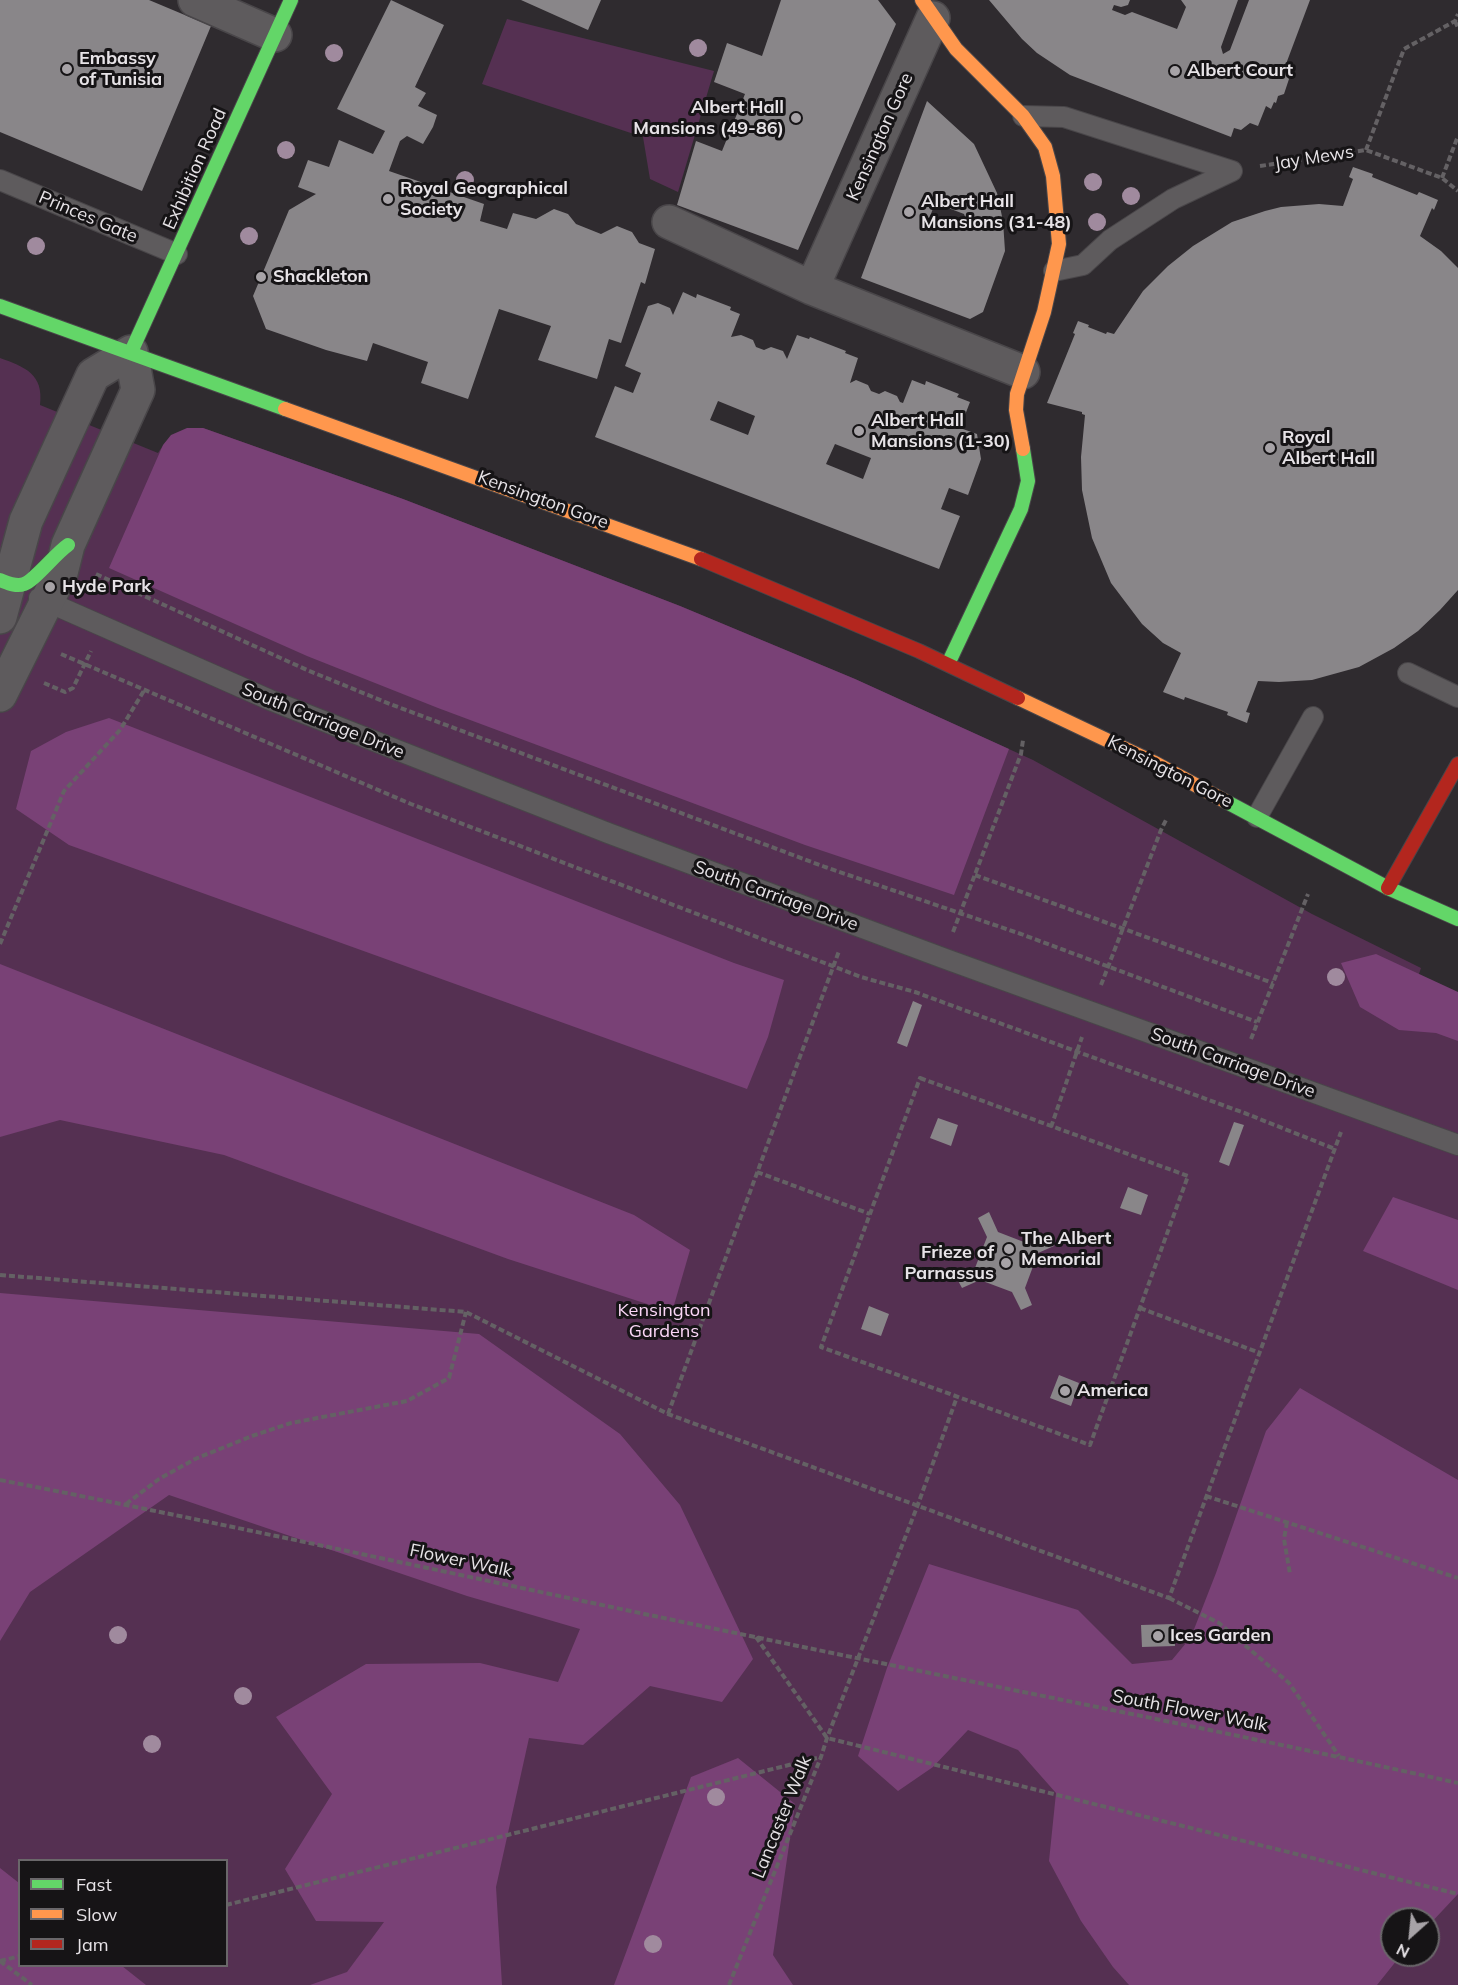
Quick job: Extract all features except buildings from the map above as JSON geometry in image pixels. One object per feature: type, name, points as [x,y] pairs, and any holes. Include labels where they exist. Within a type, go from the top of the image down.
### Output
[{"type":"main road","name":"Exhibition Road","points":[[131,352],[291,0]]},
{"type":"main road","name":"Kensington Gore","points":[[927,9],[956,49],[1023,116],[1045,147],[1053,176],[1059,244],[1044,312],[1017,394],[1016,410],[1028,481],[1021,509],[948,664]]},
{"type":"main road","name":"Kensington Gore","points":[[0,306],[676,549],[948,664],[1154,762],[1388,888],[1458,919]]},
{"type":"main road","points":[[5,582],[23,585],[33,581],[48,562],[68,544]]},
{"type":"main road","points":[[1388,888],[1458,764]]},
{"type":"street","points":[[195,0],[275,35]]},
{"type":"street","name":"Kensington Gore","points":[[812,288],[927,9]]},
{"type":"street","points":[[669,222],[812,288],[1023,372]]},
{"type":"street","points":[[0,617],[15,530],[93,375],[131,352],[138,390],[68,544],[61,573],[0,695]]},
{"type":"lane","points":[[1023,116],[1064,117],[1232,171]]},
{"type":"lane","points":[[1054,271],[1083,265],[1110,240],[1173,199],[1232,171]]},
{"type":"lane","name":"Princes Gate","points":[[0,180],[177,254]]},
{"type":"lane","name":"South Carriage Drive","points":[[5,582],[270,700],[608,833],[1458,1145]]},
{"type":"lane","points":[[1408,673],[1458,697]]},
{"type":"lane","points":[[1257,817],[1312,717]]},
{"type":"path","points":[[1366,150],[1404,49],[1455,21],[1458,14]]},
{"type":"path","points":[[1455,21],[1458,28]]},
{"type":"path","points":[[1442,178],[1458,136]]},
{"type":"path","name":"Jay Mews","points":[[1232,171],[1366,150],[1442,178],[1458,191]]},
{"type":"path","points":[[104,578],[307,670],[402,708],[825,867],[1022,934],[1257,1022]]},
{"type":"path","points":[[54,651],[411,804],[833,966],[948,1004],[1335,1149]]},
{"type":"path","points":[[40,681],[65,692],[73,688],[85,664]]},
{"type":"path","points":[[0,944],[64,791],[120,730],[145,689]]},
{"type":"path","points":[[966,899],[1021,754]]},
{"type":"path","points":[[1112,952],[1167,818]]},
{"type":"path","points":[[975,875],[1273,983]]},
{"type":"path","points":[[1262,1010],[1308,894]]},
{"type":"path","points":[[668,1414],[849,923]]},
{"type":"path","points":[[1051,1127],[1073,1062]]},
{"type":"path","points":[[920,1078],[1188,1176],[1090,1445],[821,1347],[870,1214],[920,1078]]},
{"type":"path","points":[[1169,1598],[1351,1105]]},
{"type":"path","points":[[757,1172],[870,1214]]},
{"type":"path","points":[[0,1275],[466,1312],[668,1414],[1169,1598],[1219,1623],[1289,1683],[1340,1757]]},
{"type":"path","points":[[1140,1308],[1260,1353]]},
{"type":"path","points":[[126,1504],[159,1479],[195,1459],[252,1436],[291,1423],[407,1401],[449,1378],[466,1312]]},
{"type":"path","name":"Lancaster Walk","points":[[729,1985],[821,1757],[957,1397]]},
{"type":"path","name":"Flower Walk","points":[[0,1480],[126,1504],[916,1670]]},
{"type":"path","points":[[1206,1496],[1458,1578]]},
{"type":"path","points":[[1287,1522],[1284,1539],[1290,1574]]},
{"type":"path","points":[[756,1637],[827,1738],[1458,1894]]},
{"type":"path","name":"South Flower Walk","points":[[916,1670],[1458,1783]]},
{"type":"path","points":[[228,1905],[821,1757]]},
{"type":"path","points":[[0,1961],[18,1956]]},
{"type":"path","points":[[0,1961],[32,1985]]},
{"type":"green space","points":[[507,19],[714,71],[678,192],[650,179],[643,137],[482,84]]},
{"type":"green space","name":"Kensington Gardens","points":[[0,358],[31,373],[39,386],[40,405],[158,453],[176,433],[203,428],[403,499],[680,606],[855,679],[1033,760],[1312,914],[1421,968],[1418,977],[1458,998],[1458,1985],[0,1985]]},
{"type":"shaded area","points":[[187,428],[203,428],[403,499],[680,606],[855,679],[1009,749],[954,895],[805,845],[438,708],[307,656],[109,568],[163,445],[171,435]]},
{"type":"shaded area","points":[[109,718],[734,963],[784,980],[768,1037],[747,1089],[69,845],[16,809],[31,751],[66,732]]},
{"type":"shaded area","points":[[1376,954],[1458,992],[1458,1041],[1436,1033],[1399,1030],[1360,1007],[1341,963]]},
{"type":"shaded area","points":[[0,964],[634,1215],[690,1250],[672,1312],[508,1259],[224,1155],[60,1120],[0,1137]]},
{"type":"shaded area","points":[[1393,1197],[1458,1220],[1458,1290],[1363,1251]]},
{"type":"shaded area","points":[[0,1293],[479,1334],[620,1434],[680,1505],[753,1659],[722,1702],[650,1686],[583,1745],[529,1738],[496,1887],[502,1985],[310,1985],[347,1972],[384,1922],[316,1921],[285,1869],[332,1794],[276,1717],[366,1664],[480,1663],[558,1682],[580,1629],[467,1596],[169,1495],[30,1592],[0,1641]]},
{"type":"shaded area","points":[[1300,1388],[1458,1480],[1458,1894],[1440,1913],[1440,1907],[1380,1907],[1380,1967],[1391,1967],[1377,1985],[1129,1985],[1113,1967],[1081,1921],[1049,1861],[1056,1793],[1018,1750],[968,1730],[933,1767],[898,1791],[858,1756],[887,1668],[929,1564],[1078,1610],[1132,1664],[1172,1660],[1191,1637],[1266,1431]]},
{"type":"shaded area","points":[[738,1758],[795,1804],[773,1955],[793,1985],[614,1985],[691,1777]]},
{"type":"shaded area","points":[[0,1868],[18,1882],[18,1967],[123,1967],[146,1985],[0,1985]]},
{"type":"traffic: fast","points":[[131,352],[291,0]]},
{"type":"traffic: fast","points":[[0,306],[285,409]]},
{"type":"traffic: fast","points":[[948,664],[1021,509],[1028,481],[1023,449]]},
{"type":"traffic: fast","points":[[0,580],[15,585],[28,582],[68,545]]},
{"type":"traffic: fast","points":[[1225,801],[1388,888],[1458,919]]},
{"type":"traffic: slow","points":[[922,0],[956,49],[1023,116],[1045,147],[1053,176],[1059,244],[1044,312],[1017,394],[1016,410],[1023,449]]},
{"type":"traffic: slow","points":[[285,409],[701,559]]},
{"type":"traffic: slow","points":[[1018,698],[1153,762],[1225,801]]},
{"type":"traffic: jam","points":[[701,559],[919,651],[1018,698]]},
{"type":"traffic: jam","points":[[1388,888],[1458,764]]},
{"type":"place","name":"Embassy of Tunisia","points":[[67,69]]},
{"type":"place","name":"Albert Court","points":[[1175,71]]},
{"type":"place","name":"Albert Hall Mansions (49-86)","points":[[796,118]]},
{"type":"place","name":"Royal Geographical Society","points":[[388,199]]},
{"type":"place","name":"Albert Hall Mansions (31-48)","points":[[909,212]]},
{"type":"place","name":"Shackleton","points":[[261,277]]},
{"type":"place","name":"Albert Hall Mansions (1-30)","points":[[859,431]]},
{"type":"place","name":"Royal Albert Hall","points":[[1270,448]]},
{"type":"place","name":"Hyde Park","points":[[50,587]]},
{"type":"place","name":"The Albert Memorial","points":[[1009,1249]]},
{"type":"place","name":"Frieze of Parnassus","points":[[1006,1263]]},
{"type":"place","name":"America","points":[[1065,1391]]},
{"type":"place","name":"Ices Garden","points":[[1158,1636]]}]
